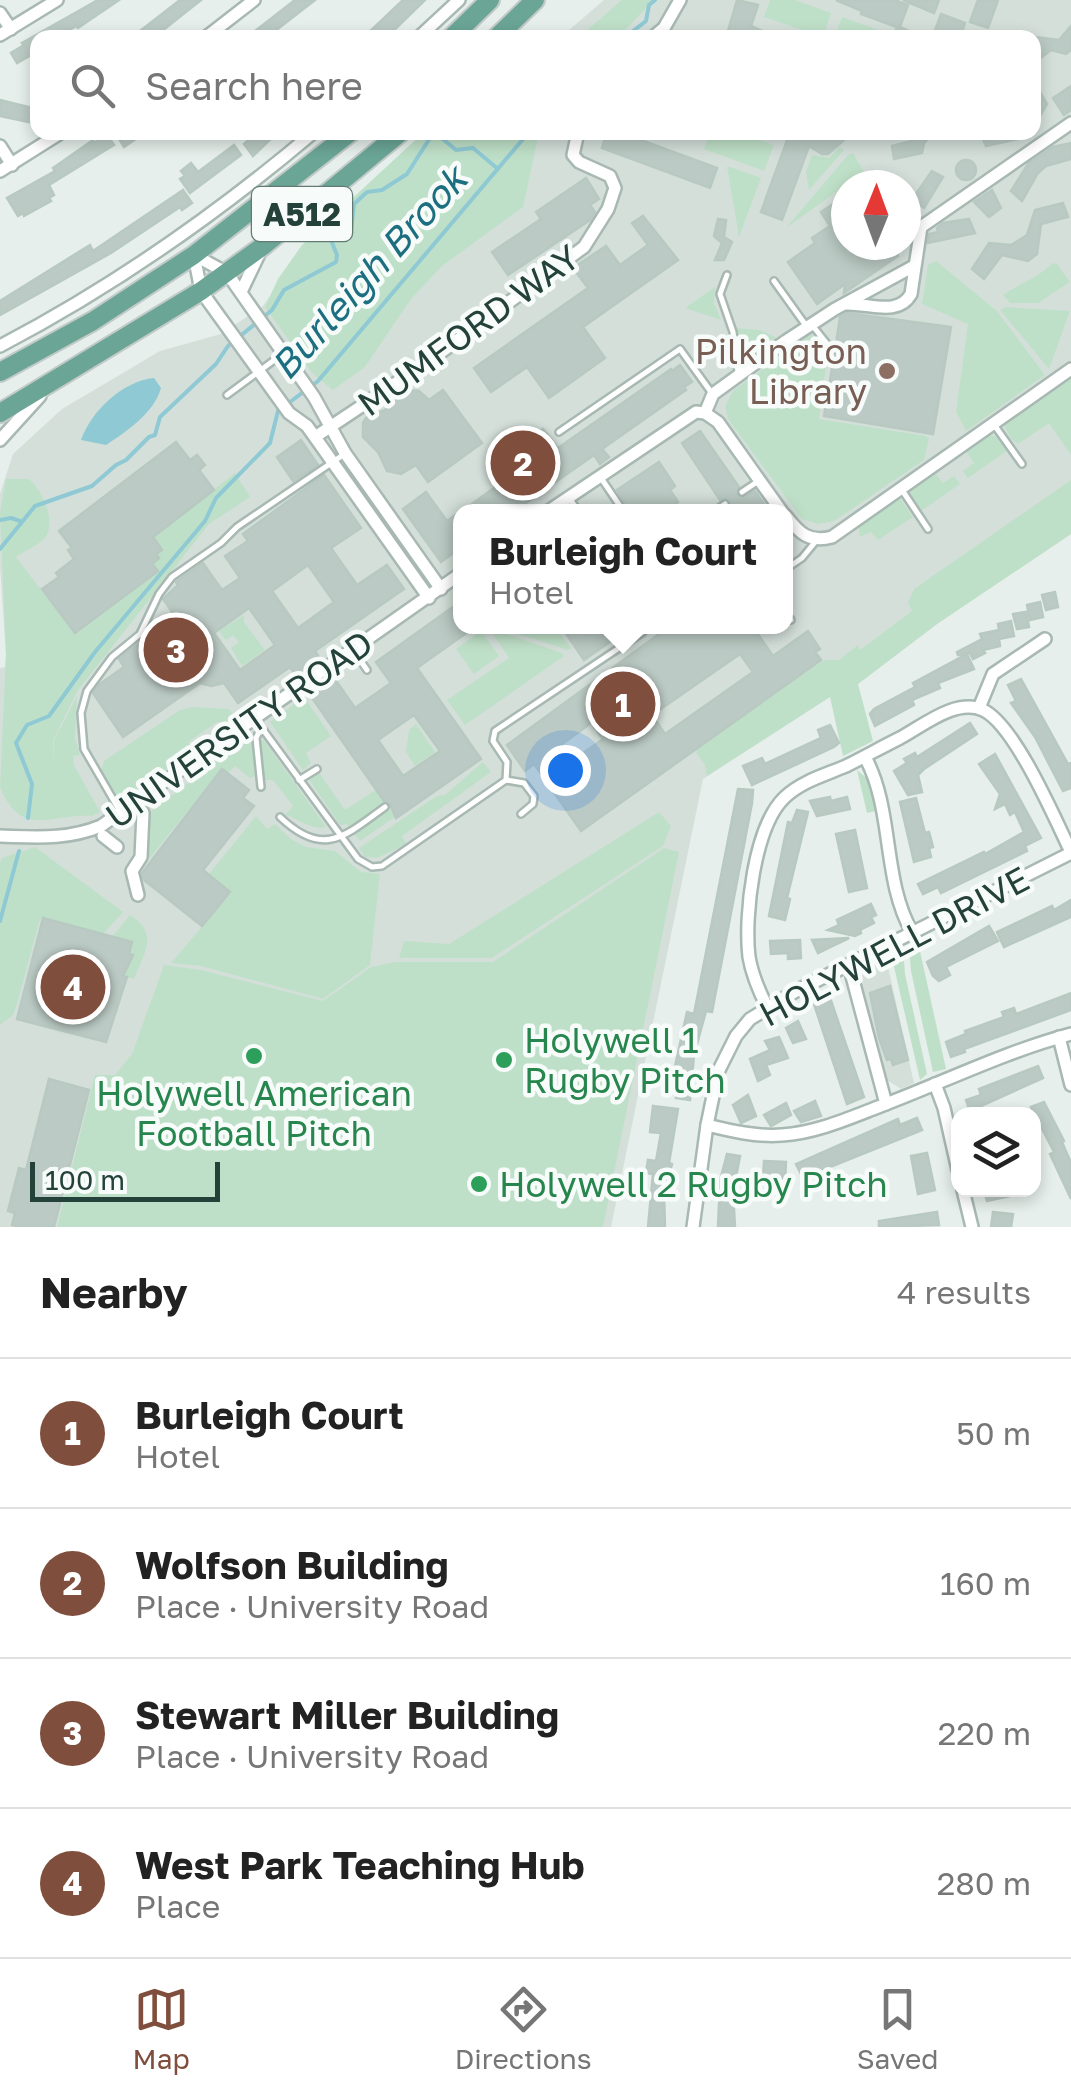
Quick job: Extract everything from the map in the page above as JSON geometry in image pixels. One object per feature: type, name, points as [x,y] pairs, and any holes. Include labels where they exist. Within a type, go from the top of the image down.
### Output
[{"type":"main road","points":[[459,30],[490,0]]},
{"type":"main road","points":[[504,30],[535,0]]},
{"type":"main road","name":"A512","points":[[0,372],[93,321],[194,255],[340,140]]},
{"type":"main road","name":"A512","points":[[0,413],[227,273],[390,140]]},
{"type":"street","points":[[0,13],[6,32],[57,0]]},
{"type":"street","points":[[215,30],[254,0]]},
{"type":"street","points":[[427,30],[459,0]]},
{"type":"street","points":[[662,30],[680,0]]},
{"type":"street","points":[[846,304],[896,308],[906,303],[911,294],[917,242],[925,223],[1071,123]]},
{"type":"street","points":[[0,146],[6,168],[50,140]]},
{"type":"street","points":[[0,346],[116,279],[238,196],[304,140]]},
{"type":"street","name":"MUMFORD WAY","points":[[330,428],[584,247],[608,208],[615,188],[610,176],[579,162],[573,155],[576,140]]},
{"type":"street","points":[[241,292],[263,246]]},
{"type":"street","points":[[194,255],[227,273],[304,381],[345,453],[441,589]]},
{"type":"street","points":[[194,255],[201,291],[289,413],[307,426],[334,461],[429,598]]},
{"type":"street","points":[[705,413],[713,394],[739,375],[810,326],[914,266]]},
{"type":"street","points":[[793,526],[816,541],[832,537],[1071,369]]},
{"type":"street","points":[[0,440],[23,412],[66,373]]},
{"type":"street","points":[[558,504],[686,416],[705,413],[718,422],[777,504]]},
{"type":"street","points":[[315,437],[330,428]]},
{"type":"street","name":"UNIVERSITY ROAD","points":[[6,836],[32,838],[83,833],[122,813],[258,724],[453,580]]},
{"type":"street","points":[[979,708],[993,674],[1025,659],[1045,640]]},
{"type":"street","points":[[767,1007],[754,978],[747,936],[751,891],[767,822],[782,800],[797,788],[958,707],[979,708],[990,714],[1027,763],[1071,852]]},
{"type":"street","points":[[864,757],[874,779],[902,912],[912,932]]},
{"type":"street","points":[[103,836],[126,854],[141,857],[142,813]]},
{"type":"street","name":"HOLYWELL DRIVE","points":[[693,1227],[707,1125],[726,1052],[750,1019],[1071,852]]},
{"type":"street","points":[[126,854],[138,895]]},
{"type":"street","points":[[849,965],[886,1104]]},
{"type":"street","points":[[707,1125],[753,1135],[781,1136],[838,1123],[1065,1036],[1071,1085]]},
{"type":"street","points":[[935,1084],[951,1139]]},
{"type":"street","points":[[965,1197],[972,1227]]},
{"type":"lane","points":[[727,275],[720,294],[733,332],[739,375]]},
{"type":"lane","points":[[774,280],[832,350]]},
{"type":"lane","points":[[559,432],[680,349],[713,394]]},
{"type":"lane","points":[[227,395],[284,353]]},
{"type":"lane","points":[[994,424],[1022,464]]},
{"type":"lane","points":[[122,813],[84,749],[81,713],[86,691],[112,657],[140,634],[159,594],[172,577],[221,543],[236,526],[345,453]]},
{"type":"lane","points":[[599,476],[618,504]]},
{"type":"lane","points":[[742,492],[760,480]]},
{"type":"lane","points":[[900,488],[928,529]]},
{"type":"lane","points":[[568,496],[574,504]]},
{"type":"lane","points":[[793,564],[816,541]]},
{"type":"lane","points":[[506,780],[506,762],[493,741],[494,731],[640,634]]},
{"type":"lane","points":[[353,650],[367,670]]},
{"type":"lane","points":[[258,724],[364,864],[382,866],[405,853],[506,780],[524,783],[534,796],[533,804],[522,814]]},
{"type":"lane","points":[[258,724],[261,786]]},
{"type":"lane","points":[[299,780],[316,769]]},
{"type":"lane","points":[[280,817],[296,833],[312,839],[342,839],[385,807]]},
{"type":"shaded area","points":[[604,0],[1071,0],[1071,534],[937,624],[858,684],[831,696],[703,779],[611,1227],[0,1227],[0,668],[5,667],[6,654],[0,494],[13,454],[62,409],[160,351],[221,334],[263,306],[304,247],[427,140],[1041,140],[1041,30],[569,30]]},
{"type":"shaded area","points":[[886,958],[914,1083],[901,1089],[887,1080],[860,978],[862,970]]},
{"type":"green space","points":[[622,0],[654,0],[625,30],[587,30]]},
{"type":"green space","points":[[770,0],[795,0],[831,13],[825,30],[802,30],[764,17]]},
{"type":"green space","points":[[842,17],[879,30],[837,30]]},
{"type":"green space","points":[[415,140],[537,140],[523,207],[442,266],[411,299],[365,367],[333,390],[312,373],[265,307],[278,279],[302,245]]},
{"type":"green space","points":[[707,140],[759,140],[774,145],[764,171],[704,149]]},
{"type":"green space","points":[[840,147],[844,150],[809,190],[806,172],[812,155],[829,158]]},
{"type":"green space","points":[[853,153],[863,170],[835,170]]},
{"type":"green space","points":[[727,166],[761,178],[739,237]]},
{"type":"green space","points":[[831,175],[831,196],[786,228]]},
{"type":"green space","points":[[936,261],[997,311],[1045,375],[966,431],[956,412],[968,324],[922,304],[928,265]]},
{"type":"green space","points":[[1052,263],[1070,282],[1038,303],[1010,303],[1003,295],[1042,272]]},
{"type":"green space","points":[[715,287],[714,303],[721,320],[685,308]]},
{"type":"green space","points":[[1006,307],[1070,311],[1049,369],[1000,310]]},
{"type":"green space","points":[[734,328],[760,330],[783,341],[741,370]]},
{"type":"green space","points":[[811,334],[828,352],[819,419],[926,436],[929,439],[924,460],[834,521],[818,524],[802,519],[728,419],[725,406],[733,391]]},
{"type":"green space","points":[[1071,375],[1071,455],[1049,423],[1018,444],[1011,439],[1002,421]]},
{"type":"green space","points":[[987,435],[995,436],[1007,451],[968,478],[963,471],[974,463],[967,452]]},
{"type":"green space","points":[[235,473],[250,497],[209,524],[78,690],[53,740],[53,765],[54,740],[77,696],[75,739],[80,755],[73,756],[74,765],[100,812],[38,820],[18,813],[0,787],[6,654],[0,513],[6,479],[29,479],[43,499],[49,516],[48,532],[41,542],[16,557],[75,635],[158,572],[153,564],[163,550],[154,537]]},
{"type":"green space","points":[[936,474],[943,483],[954,476],[960,484],[921,511],[910,495],[911,488]]},
{"type":"green space","points":[[1071,480],[1071,534],[937,624],[858,684],[873,741],[843,756],[830,697],[707,776],[696,753],[698,747],[824,660],[839,660],[858,645],[860,650],[912,611],[908,603],[914,589]]},
{"type":"green space","points":[[893,499],[901,500],[913,517],[878,540],[871,532],[860,537],[858,525]]},
{"type":"green space","points":[[244,615],[244,622],[265,650],[242,666],[231,648],[239,642],[233,635],[226,640],[219,631]]},
{"type":"green space","points":[[477,634],[483,634],[499,656],[474,674],[456,649]]},
{"type":"green space","points":[[493,634],[507,634],[564,656],[465,725],[447,700],[509,658]]},
{"type":"green space","points":[[518,634],[560,634],[571,648]]},
{"type":"green space","points":[[304,697],[331,736],[306,753],[311,763],[303,770],[270,722]]},
{"type":"green space","points":[[229,709],[238,720],[232,725],[217,722],[188,742],[194,750],[128,797],[119,799],[100,775],[104,761],[180,710]]},
{"type":"green space","points":[[416,724],[435,752],[415,766],[406,752],[409,730]]},
{"type":"green space","points":[[246,739],[252,739],[255,776],[250,778],[235,766],[228,773],[222,768],[149,859],[149,813]]},
{"type":"green space","points":[[263,739],[326,827],[309,826],[285,815],[293,806],[273,780],[263,780],[259,742]]},
{"type":"green space","points":[[483,762],[491,772],[402,836],[406,844],[377,858],[365,857],[359,848],[437,796],[445,795]]},
{"type":"green space","points":[[857,770],[869,780],[876,811],[867,813]]},
{"type":"green space","points":[[318,771],[345,810],[376,790],[385,802],[349,828],[347,824],[340,825],[308,778]]},
{"type":"green space","points":[[390,809],[395,817],[360,841],[354,833]]},
{"type":"green space","points":[[659,812],[671,826],[663,846],[492,958],[399,958],[404,941],[449,944]]},
{"type":"green space","points":[[256,816],[267,829],[275,824],[306,847],[335,851],[361,872],[380,874],[370,965],[323,999],[201,966],[171,963],[231,893],[209,874]]},
{"type":"green space","points":[[35,847],[123,912],[103,934],[40,919],[13,1015],[0,1025],[0,863],[2,858]]},
{"type":"green space","points":[[664,848],[679,852],[603,1227],[57,1227],[95,1075],[115,1075],[132,1054],[164,965],[201,970],[323,1001],[371,967],[395,962],[493,962]]},
{"type":"green space","points":[[130,915],[145,929],[147,937],[134,979],[123,976],[132,955],[132,942],[112,937]]},
{"type":"green space","points":[[918,942],[946,1069],[933,1072],[911,971],[909,948]]},
{"type":"green space","points":[[903,949],[927,1074],[920,1080],[892,958]]},
{"type":"water","points":[[154,378],[161,388],[157,397],[131,427],[106,445],[81,440],[92,418],[110,399],[131,385]]},
{"type":"building","points":[[98,0],[119,0],[78,28],[45,30]]},
{"type":"building","points":[[180,0],[201,0],[163,30],[141,30]]},
{"type":"building","points":[[295,0],[315,0],[276,30],[256,30]]},
{"type":"building","points":[[403,0],[425,0],[394,30],[371,30]]},
{"type":"building","points":[[737,0],[758,5],[751,26],[760,30],[728,30]]},
{"type":"building","points":[[836,0],[894,0],[908,5],[900,27],[907,30],[896,30],[897,27],[861,14],[862,11]]},
{"type":"building","points":[[903,0],[939,0],[934,13]]},
{"type":"building","points":[[978,0],[998,0],[988,28],[970,22]]},
{"type":"building","points":[[941,14],[965,23],[963,30],[935,30]]},
{"type":"building","points":[[1071,26],[1071,50],[1066,54],[1051,50],[1041,58],[1041,38],[1059,40]]},
{"type":"building","points":[[30,38],[30,56],[17,63],[11,53]]},
{"type":"building","points":[[1071,86],[1071,110],[1064,115],[1053,98]]},
{"type":"building","points":[[0,100],[30,108],[30,122],[0,116]]},
{"type":"building","points":[[93,140],[110,140],[114,145],[49,185],[54,195],[49,198],[51,201],[18,216],[7,198],[55,171],[53,168]]},
{"type":"building","points":[[249,140],[270,140],[253,156],[244,144]]},
{"type":"building","points":[[604,140],[641,140],[717,168],[710,188],[602,148]]},
{"type":"building","points":[[787,140],[844,140],[828,154],[809,146],[782,220],[761,212]]},
{"type":"building","points":[[927,140],[922,153],[894,159],[892,146]]},
{"type":"building","points":[[983,140],[1013,140],[986,146]]},
{"type":"building","points":[[1071,143],[1071,159],[1046,166],[1022,201],[1011,191],[1028,164],[1053,147]]},
{"type":"building","points":[[234,145],[241,155],[190,193],[180,179],[185,176],[181,171],[191,163],[198,172]]},
{"type":"building","points":[[962,160],[970,160],[976,170],[970,180],[962,180],[956,174],[956,166]]},
{"type":"building","points":[[932,171],[943,177],[924,208],[921,187]]},
{"type":"building","points":[[586,178],[599,199],[590,205],[595,212],[590,220],[508,275],[492,252],[541,219],[536,212]]},
{"type":"building","points":[[183,190],[192,203],[182,210],[180,207],[111,253],[0,315],[0,301],[90,245],[93,251]]},
{"type":"building","points":[[992,190],[1001,208],[989,217],[974,202]]},
{"type":"building","points":[[1063,203],[1068,217],[1041,224],[1037,254],[1028,261],[1002,255],[984,279],[972,269],[989,243],[1011,245],[1027,235],[1035,210]]},
{"type":"building","points":[[831,205],[831,260],[892,260],[844,293],[845,284],[817,304],[788,262],[815,243],[812,238],[830,226],[821,212]]},
{"type":"building","points":[[643,216],[678,260],[583,327],[605,358],[549,398],[527,367],[491,392],[474,368],[588,288],[573,268],[606,246],[620,265],[648,245],[632,223]]},
{"type":"building","points":[[718,219],[726,220],[724,237],[732,242],[724,260],[715,260],[722,243],[714,236]]},
{"type":"building","points":[[969,219],[975,233],[928,243],[929,234],[938,232],[943,223]]},
{"type":"building","name":"Pilkington Library","points":[[847,313],[951,327],[933,434],[824,416],[838,351],[840,317]]},
{"type":"building","points":[[680,365],[692,382],[602,449],[609,457],[600,464],[594,455],[524,504],[472,504],[513,474],[492,445],[516,428],[526,441],[543,429],[558,448]]},
{"type":"building","points":[[407,390],[419,391],[429,400],[443,390],[482,443],[428,482],[416,465],[401,474],[387,471],[378,452],[363,437],[366,418],[385,410]]},
{"type":"building","points":[[700,431],[739,487],[737,496],[743,498],[755,491],[764,504],[730,504],[726,498],[720,500],[682,443]]},
{"type":"building","points":[[301,440],[318,465],[293,481],[277,457]]},
{"type":"building","points":[[176,442],[190,460],[197,455],[205,465],[199,470],[214,490],[153,537],[162,550],[152,564],[158,571],[75,633],[42,589],[74,559],[68,550],[72,548],[59,531]]},
{"type":"building","points":[[659,462],[675,486],[670,490],[678,502],[625,504],[617,490]]},
{"type":"building","points":[[324,475],[361,528],[331,548],[357,585],[387,565],[404,589],[315,651],[321,660],[297,677],[290,667],[238,703],[224,683],[200,683],[123,737],[93,693],[124,667],[119,659],[144,639],[150,648],[182,626],[163,599],[178,585],[176,582],[203,563],[222,590],[240,578],[225,556],[248,541],[243,534]],"holes":[[[308,565],[334,602],[298,628],[272,591]],[[249,608],[275,645],[240,670],[214,633]]]},
{"type":"building","points":[[426,492],[447,521],[453,517],[453,553],[441,562],[403,509]]},
{"type":"building","points":[[1055,592],[1058,607],[1046,610],[1042,595]]},
{"type":"building","points":[[1040,602],[1043,617],[1030,620],[1027,605]]},
{"type":"building","points":[[453,607],[453,634],[465,634],[417,668],[481,759],[396,818],[390,804],[384,801],[308,692],[332,675],[355,708],[391,683],[376,662]],"holes":[[[414,715],[440,751],[403,776],[378,740]]]},
{"type":"building","points":[[1026,612],[1029,627],[1017,629],[1013,614]]},
{"type":"building","points":[[1011,621],[1014,636],[999,639],[1000,646],[983,650],[985,653],[973,659],[970,653],[958,655],[957,652],[982,639],[980,634],[999,630],[998,624]]},
{"type":"building","points":[[808,631],[820,649],[815,652],[821,660],[581,831],[534,764],[525,771],[507,745],[659,634],[758,634],[773,656]],"holes":[[[740,654],[753,672],[665,734],[652,715]],[[591,723],[603,739],[572,761],[561,745]]]},
{"type":"building","points":[[566,634],[611,634],[614,639],[584,660]]},
{"type":"building","points":[[967,654],[974,669],[938,683],[940,688],[912,700],[914,705],[875,726],[870,714],[874,709]]},
{"type":"building","points":[[1021,679],[1068,764],[1071,763],[1071,788],[1063,791],[1035,737],[1011,703],[1016,701],[1008,685]]},
{"type":"building","points":[[970,723],[977,734],[924,769],[918,775],[922,792],[908,795],[894,771],[907,763],[904,759],[915,753],[917,757]]},
{"type":"building","points":[[830,725],[839,743],[834,747],[752,785],[743,766],[762,758],[765,764],[821,738],[818,730]]},
{"type":"building","points":[[995,754],[1041,838],[1025,846],[1027,851],[941,893],[938,887],[923,894],[918,884],[1024,832],[1015,812],[1010,815],[1005,804],[995,809],[1000,794],[979,764]]},
{"type":"building","points":[[222,769],[249,790],[243,798],[254,806],[203,870],[230,892],[202,926],[144,880],[142,873]]},
{"type":"building","points":[[738,789],[753,790],[752,803],[712,1012],[706,1011],[694,1055],[690,1100],[676,1098],[679,1081],[672,1080],[687,1012],[694,1014]]},
{"type":"building","points":[[830,797],[831,801],[847,797],[850,809],[817,816],[810,801]]},
{"type":"building","points":[[916,798],[933,847],[929,848],[931,857],[914,862],[900,802]]},
{"type":"building","points":[[797,810],[808,812],[785,920],[769,916],[788,822],[792,823]]},
{"type":"building","points":[[855,830],[867,888],[849,892],[836,834]]},
{"type":"building","points":[[1071,900],[1071,917],[1004,947],[997,932]]},
{"type":"building","points":[[871,904],[876,915],[871,917],[874,923],[861,933],[855,936],[828,930],[839,925],[837,920]]},
{"type":"building","points":[[43,918],[132,942],[129,954],[133,955],[123,976],[127,977],[106,1042],[17,1019]]},
{"type":"building","points":[[989,926],[998,941],[946,967],[950,975],[939,981],[933,976],[927,962]]},
{"type":"building","points":[[849,938],[818,953],[812,940]]},
{"type":"building","points":[[800,940],[801,958],[788,959],[788,953],[771,954],[770,941]]},
{"type":"building","points":[[890,986],[908,1060],[893,1065],[891,1059],[887,1060],[879,1038],[870,993]]},
{"type":"building","points":[[1071,993],[1071,1010],[951,1057],[946,1042],[966,1034],[965,1031],[1004,1017],[1002,1012],[1014,1008],[1016,1014]]},
{"type":"building","points":[[829,995],[864,1097],[847,1104],[813,1001]]},
{"type":"building","points":[[798,1021],[806,1039],[793,1043],[786,1028]]},
{"type":"building","points":[[779,1037],[788,1058],[766,1065],[770,1075],[758,1081],[750,1059],[770,1050],[765,1041]]},
{"type":"building","points":[[1038,1066],[1043,1078],[979,1107],[969,1107],[966,1100],[981,1095],[979,1089]]},
{"type":"building","points":[[49,1079],[89,1090],[54,1227],[21,1227],[12,1225],[15,1213],[8,1211],[19,1168],[26,1170]]},
{"type":"building","points":[[748,1095],[756,1116],[741,1123],[733,1105]]},
{"type":"building","points":[[815,1101],[821,1116],[801,1122],[794,1111]]},
{"type":"building","points":[[1044,1102],[1064,1141],[1071,1163],[1071,1199],[1041,1127],[1041,1107],[1031,1107]]},
{"type":"building","points":[[786,1103],[791,1115],[771,1126],[764,1115]]},
{"type":"building","points":[[653,1106],[678,1109],[669,1163],[672,1164],[664,1193],[665,1227],[648,1227],[653,1174],[646,1173],[648,1160],[656,1161],[661,1133],[650,1132]]},
{"type":"building","points":[[917,1118],[922,1130],[803,1178],[796,1164],[898,1119],[900,1125]]},
{"type":"building","points":[[927,1153],[935,1190],[918,1194],[911,1156]]},
{"type":"building","points":[[727,1154],[740,1156],[733,1193],[735,1227],[718,1227],[720,1181]]},
{"type":"building","points":[[764,1161],[786,1162],[785,1180],[763,1179]]},
{"type":"building","points":[[937,1212],[939,1225],[879,1227],[879,1221]]},
{"type":"building","points":[[993,1212],[1013,1214],[1011,1227],[991,1227]]},
{"type":"waterway","name":"Burleigh Brook","points":[[634,30],[646,21],[649,5],[655,0]]},
{"type":"waterway","name":"Burleigh Brook","points":[[0,549],[35,506],[92,486],[155,435],[160,417],[216,364],[228,346],[272,310],[284,290],[336,262],[331,240],[351,231],[354,204],[367,192],[382,190],[407,174],[429,140]]},
{"type":"waterway","name":"Burleigh Brook","points":[[444,140],[456,150],[473,148],[498,169]]},
{"type":"waterway","points":[[28,818],[32,784],[16,743],[27,725],[49,716],[95,652],[205,521],[216,498],[270,443],[278,411],[318,381],[522,140]]},
{"type":"waterway","points":[[0,520],[20,521]]},
{"type":"waterway","points":[[0,921],[19,851]]},
{"type":"place","name":"Pilkington Library","points":[[887,371]]},
{"type":"place","name":"Wolfson Building","points":[[523,463]]},
{"type":"place","name":"Stewart Miller Building","points":[[176,650]]},
{"type":"place","name":"Burleigh Court","points":[[623,704]]},
{"type":"place","name":"West Park Teaching Hub","points":[[73,987]]},
{"type":"place","name":"Holywell American Football Pitch","points":[[254,1056]]},
{"type":"place","name":"Holywell 1 Rugby Pitch","points":[[504,1060]]},
{"type":"place","name":"Holywell 2 Rugby Pitch","points":[[479,1184]]}]
